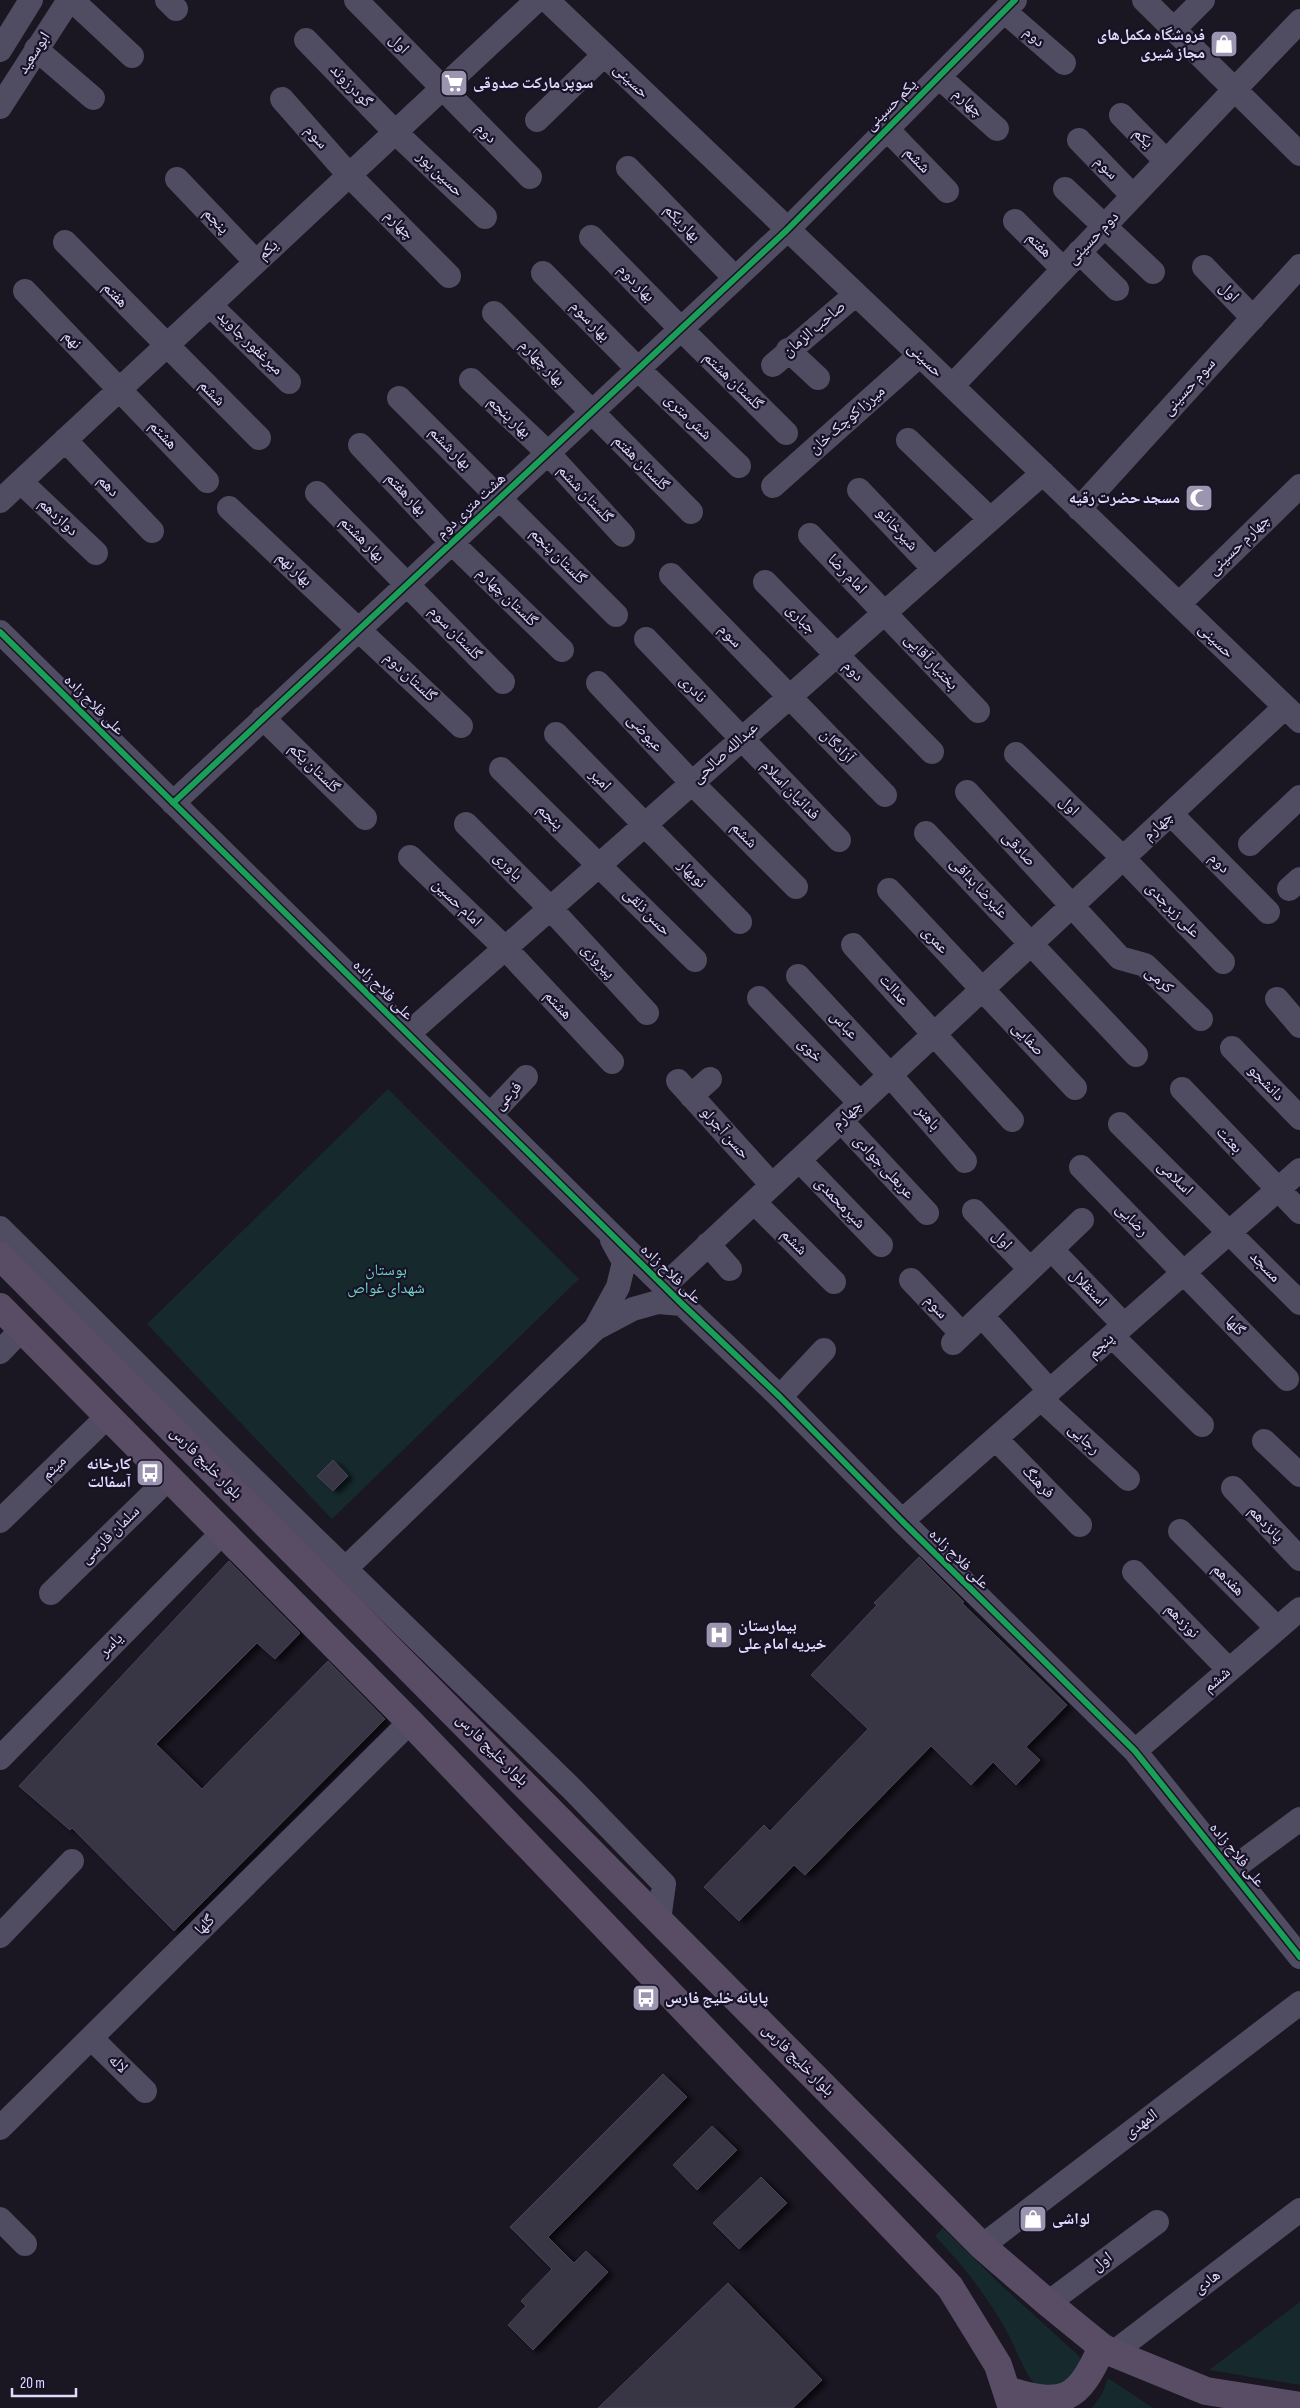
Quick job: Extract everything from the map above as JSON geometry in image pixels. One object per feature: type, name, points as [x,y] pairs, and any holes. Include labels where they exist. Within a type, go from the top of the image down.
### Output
[{"type":"main road","name":"بلوار خلیج فارس","points":[[0,1256],[982,2246],[1048,2303],[1108,2350],[1206,2391],[1300,2406]]},
{"type":"main road","points":[[0,1307],[410,1722],[950,2287],[998,2365],[1009,2399],[1031,2398],[1055,2401],[1079,2390],[1108,2350]]},
{"type":"street","name":"ابوسعید","points":[[0,107],[36,49],[71,0]]},
{"type":"street","points":[[71,0],[132,56]]},
{"type":"street","name":"اول","points":[[356,0],[441,89]]},
{"type":"street","name":"یکم","points":[[0,501],[537,0]]},
{"type":"street","name":"حسینی","points":[[547,0],[1043,472],[1292,714]]},
{"type":"street","points":[[1144,0],[1300,154]]},
{"type":"street","points":[[1174,29],[1203,0]]},
{"type":"street","name":"ابوسعید","points":[[0,50],[29,1]]},
{"type":"street","name":"دوم","points":[[1010,6],[1064,63]]},
{"type":"street","name":"یکم حسینی","points":[[787,230],[1010,6]]},
{"type":"street","name":"دوم حسینی","points":[[952,386],[1300,22]]},
{"type":"street","name":"گودرزوند","points":[[306,40],[396,132]]},
{"type":"street","points":[[36,49],[93,98]]},
{"type":"street","points":[[537,120],[604,55]]},
{"type":"street","name":"چهارم","points":[[939,77],[997,128]]},
{"type":"street","name":"دوم","points":[[441,89],[530,177]]},
{"type":"street","name":"سوم","points":[[282,99],[349,175]]},
{"type":"street","name":"یکم","points":[[1121,115],[1166,161]]},
{"type":"street","name":"ششم","points":[[887,129],[947,191]]},
{"type":"street","name":"حسین پور","points":[[396,132],[484,217]]},
{"type":"street","name":"سوم","points":[[1078,140],[1133,196]]},
{"type":"street","name":"بهار یکم","points":[[628,168],[735,278]]},
{"type":"street","name":"چهارم","points":[[349,175],[449,276]]},
{"type":"street","name":"پنجم","points":[[177,180],[256,262]]},
{"type":"street","points":[[1065,188],[1153,272]]},
{"type":"street","name":"هفتم","points":[[1015,221],[1071,261]]},
{"type":"street","name":"هشت متری دوم","points":[[173,802],[787,230]]},
{"type":"street","name":"بهار دوم","points":[[591,237],[680,329]]},
{"type":"street","name":"هفتم","points":[[65,242],[166,347]]},
{"type":"street","points":[[1071,261],[1117,289]]},
{"type":"street","name":"اول","points":[[1204,267],[1253,318]]},
{"type":"street","name":"بهار سوم","points":[[543,272],[638,369]]},
{"type":"street","name":"سوم حسینی","points":[[1079,508],[1253,318],[1298,272]]},
{"type":"street","name":"نهم","points":[[26,291],[119,390]]},
{"type":"street","name":"صاحب الزمان","points":[[818,378],[780,358],[856,294]]},
{"type":"street","name":"میرغفور جاوید","points":[[210,305],[289,382]]},
{"type":"street","name":"بهار چهارم","points":[[494,313],[591,413]]},
{"type":"street","name":"گلستان هشتم","points":[[680,329],[786,433]]},
{"type":"street","name":"ششم","points":[[166,347],[259,438]]},
{"type":"street","name":"میرزا کوچک خان","points":[[773,486],[920,355]]},
{"type":"street","name":"شش متری","points":[[638,369],[739,466]]},
{"type":"street","name":"بهار پنجم","points":[[471,380],[548,453]]},
{"type":"street","name":"هشتم","points":[[119,390],[206,481]]},
{"type":"street","name":"بهار ششم","points":[[400,398],[500,498]]},
{"type":"street","name":"گلستان هفتم","points":[[591,413],[691,512]]},
{"type":"street","name":"دهم","points":[[65,440],[152,531]]},
{"type":"street","points":[[908,440],[990,519]]},
{"type":"street","name":"بهار هفتم","points":[[360,445],[452,543]]},
{"type":"street","name":"گلستان ششم","points":[[548,453],[623,535]]},
{"type":"street","name":"عبدالله صالحی","points":[[408,1034],[1043,472]]},
{"type":"street","name":"دوازدهم","points":[[21,482],[96,553]]},
{"type":"street","name":"چهارم حسینی","points":[[1179,604],[1300,486]]},
{"type":"street","name":"شیرخانلو","points":[[860,490],[934,569]]},
{"type":"street","name":"بهار هشتم","points":[[317,493],[407,584]]},
{"type":"street","name":"گلستان پنجم","points":[[500,498],[616,615]]},
{"type":"street","name":"بهار نهم","points":[[229,508],[359,629]]},
{"type":"street","name":"امام رضا","points":[[810,535],[885,613]]},
{"type":"street","name":"گلستان چهارم","points":[[452,543],[562,650]]},
{"type":"street","name":"سوم","points":[[671,575],[789,697]]},
{"type":"street","name":"جباری","points":[[765,582],[837,655]]},
{"type":"street","name":"گلستان سوم","points":[[407,584],[503,682]]},
{"type":"street","name":"بختیار آقایی","points":[[885,613],[978,711]]},
{"type":"street","name":"گلستان دوم","points":[[359,629],[462,726]]},
{"type":"street","name":"علی فلاح زاده","points":[[0,632],[682,1304],[780,1397],[902,1522],[1135,1751],[1300,1957]]},
{"type":"street","name":"نادری","points":[[646,639],[741,740]]},
{"type":"street","name":"دوم","points":[[837,655],[932,752]]},
{"type":"street","name":"عیوضی","points":[[598,683],[692,783]]},
{"type":"street","name":"آزادگان","points":[[789,697],[885,794]]},
{"type":"street","name":"چهارم","points":[[664,1286],[1122,858],[1171,814],[1292,714]]},
{"type":"street","name":"گلستان یکم","points":[[263,718],[365,818]]},
{"type":"street","name":"امیر","points":[[556,734],[644,826]]},
{"type":"street","name":"فدائیان اسلام","points":[[741,740],[839,840]]},
{"type":"street","name":"اول","points":[[1016,754],[1122,858]]},
{"type":"street","name":"پنجم","points":[[501,769],[599,865]]},
{"type":"street","name":"ششم","points":[[692,783],[796,887]]},
{"type":"street","name":"صادقی","points":[[967,792],[1072,906]]},
{"type":"street","points":[[1250,844],[1300,797]]},
{"type":"street","name":"دوم","points":[[1171,814],[1268,912]]},
{"type":"street","name":"یاوری","points":[[466,824],[550,908]]},
{"type":"street","name":"نوبهار","points":[[644,826],[740,922]]},
{"type":"street","name":"علیرضا بداقی","points":[[926,833],[1031,944]]},
{"type":"street","name":"امام حسین","points":[[410,857],[505,948]]},
{"type":"street","name":"علی زبرجدی","points":[[1122,858],[1223,962]]},
{"type":"street","name":"حسن ذلقی","points":[[599,865],[696,960]]},
{"type":"street","name":"عمری","points":[[889,890],[982,990]]},
{"type":"street","name":"کرمی","points":[[1072,906],[1120,958],[1145,965],[1201,1019]]},
{"type":"street","name":"پیروزی","points":[[550,908],[647,1013]]},
{"type":"street","points":[[1031,944],[1136,1055]]},
{"type":"street","name":"عدالت","points":[[853,945],[934,1034]]},
{"type":"street","name":"هشتم","points":[[505,948],[612,1062]]},
{"type":"street","name":"عباس","points":[[798,976],[890,1075]]},
{"type":"street","name":"صفایی","points":[[982,990],[1075,1088]]},
{"type":"street","name":"خوی","points":[[759,998],[860,1103]]},
{"type":"street","points":[[1277,999],[1300,1026]]},
{"type":"street","points":[[934,1034],[1012,1120]]},
{"type":"street","name":"دانشجو","points":[[1232,1048],[1300,1118]]},
{"type":"street","name":"باهنر","points":[[890,1075],[966,1161]]},
{"type":"street","name":"فرعی","points":[[490,1114],[526,1077]]},
{"type":"street","name":"حسن آجرلو","points":[[710,1079],[684,1089],[772,1185]]},
{"type":"street","name":"بعثت","points":[[1182,1089],[1300,1212]]},
{"type":"street","name":"عربعلی جوادی","points":[[841,1120],[927,1213]]},
{"type":"street","name":"اسلامی","points":[[1120,1124],[1230,1232]]},
{"type":"street","name":"شیرمحمدی","points":[[799,1160],[881,1245]]},
{"type":"street","name":"رضایی","points":[[1081,1167],[1184,1272]]},
{"type":"street","name":"پنجم","points":[[902,1522],[1300,1170]]},
{"type":"street","name":"ششم","points":[[754,1202],[834,1282]]},
{"type":"street","name":"اول","points":[[974,1211],[1030,1269]]},
{"type":"street","points":[[1045,1395],[982,1316],[1082,1220]]},
{"type":"street","points":[[0,1228],[216,1444],[573,1790],[664,1884],[659,1920]]},
{"type":"street","points":[[595,1329],[618,1287],[624,1262],[606,1229]]},
{"type":"street","name":"مسجد","points":[[1230,1232],[1300,1303]]},
{"type":"street","points":[[708,1244],[730,1269]]},
{"type":"street","name":"استقلال","points":[[1052,1250],[1118,1331],[1202,1425]]},
{"type":"street","name":"گلها","points":[[1184,1272],[1287,1379]]},
{"type":"street","name":"سوم","points":[[910,1280],[957,1339],[982,1316]]},
{"type":"street","points":[[346,1568],[595,1329],[633,1309],[658,1302],[682,1304]]},
{"type":"street","points":[[0,1352],[22,1329]]},
{"type":"street","points":[[780,1397],[824,1350]]},
{"type":"street","name":"رجایی","points":[[1045,1395],[1128,1479]]},
{"type":"street","name":"میثم","points":[[0,1521],[108,1416]]},
{"type":"street","name":"فرهنگ","points":[[996,1439],[1080,1525]]},
{"type":"street","points":[[1264,1441],[1300,1475]]},
{"type":"street","name":"سلمان فارسی","points":[[51,1593],[169,1478]]},
{"type":"street","name":"پانزدهم","points":[[1233,1488],[1300,1559]]},
{"type":"street","name":"هفدهم","points":[[1180,1531],[1277,1628]]},
{"type":"street","name":"یاسر","points":[[0,1758],[223,1532]]},
{"type":"street","name":"نوزدهم","points":[[1134,1572],[1229,1670]]},
{"type":"street","name":"ششم","points":[[1135,1751],[1300,1609]]},
{"type":"street","name":"گلها","points":[[0,2128],[410,1722]]},
{"type":"street","points":[[1231,1870],[1300,1818]]},
{"type":"street","points":[[0,1936],[72,1862]]},
{"type":"street","name":"المهدی","points":[[982,2246],[1300,2003]]},
{"type":"street","name":"لاله","points":[[91,2038],[145,2091]]},
{"type":"street","name":"هادی","points":[[1108,2350],[1300,2210]]},
{"type":"street","points":[[0,2219],[25,2244]]},
{"type":"street","name":"اول","points":[[1048,2303],[1157,2222]]},
{"type":"green space","name":"بوستان شهدای غواص","points":[[388,1089],[579,1279],[332,1519],[147,1324]]},
{"type":"green space","points":[[943,2228],[1002,2286],[1079,2356],[1081,2363],[1073,2380],[1039,2389],[1033,2383],[992,2306],[965,2270],[935,2236]]},
{"type":"green space","points":[[1300,2302],[1300,2385],[1209,2370]]},
{"type":"green space","points":[[1108,2378],[1154,2408],[1092,2408],[1102,2394]]},
{"type":"building","points":[[333,1460],[348,1476],[333,1491],[317,1476]]},
{"type":"building","points":[[919,1557],[964,1602],[962,1603],[1067,1705],[1026,1747],[1040,1760],[1016,1785],[993,1762],[971,1785],[931,1746],[805,1875],[794,1865],[739,1921],[704,1887],[764,1825],[770,1831],[868,1729],[811,1675],[877,1605],[874,1603]]},
{"type":"building","points":[[229,1561],[300,1633],[275,1659],[257,1643],[156,1744],[202,1789],[328,1661],[385,1719],[174,1931],[72,1828],[70,1830],[19,1786]]},
{"type":"building","points":[[663,2074],[687,2097],[548,2237],[574,2263],[586,2251],[608,2272],[533,2350],[508,2325],[526,2306],[521,2301],[552,2269],[510,2227]]},
{"type":"building","points":[[712,2126],[737,2150],[697,2190],[673,2165]]},
{"type":"building","points":[[761,2177],[787,2203],[739,2249],[713,2223]]},
{"type":"building","points":[[728,2283],[822,2380],[793,2408],[598,2408]]},
{"type":"cycle path","points":[[173,803],[787,230],[1015,0]]},
{"type":"cycle path","points":[[0,632],[682,1304],[780,1397],[902,1521],[1135,1751],[1300,1957]]},
{"type":"place","name":"فروشگاه مکمل‌های مجاز شیری","points":[[1224,44]]},
{"type":"place","name":"سوپر مارکت صدوقی","points":[[454,83]]},
{"type":"place","name":"مسجد حضرت رقیه","points":[[1199,498]]},
{"type":"place","name":"کارخانه آسفالت","points":[[150,1473]]},
{"type":"place","name":"بیمارستان خیریه امام علی","points":[[719,1635]]},
{"type":"place","name":"پایانه خلیج فارس","points":[[646,1998]]},
{"type":"place","name":"لواشی","points":[[1033,2219]]}]
